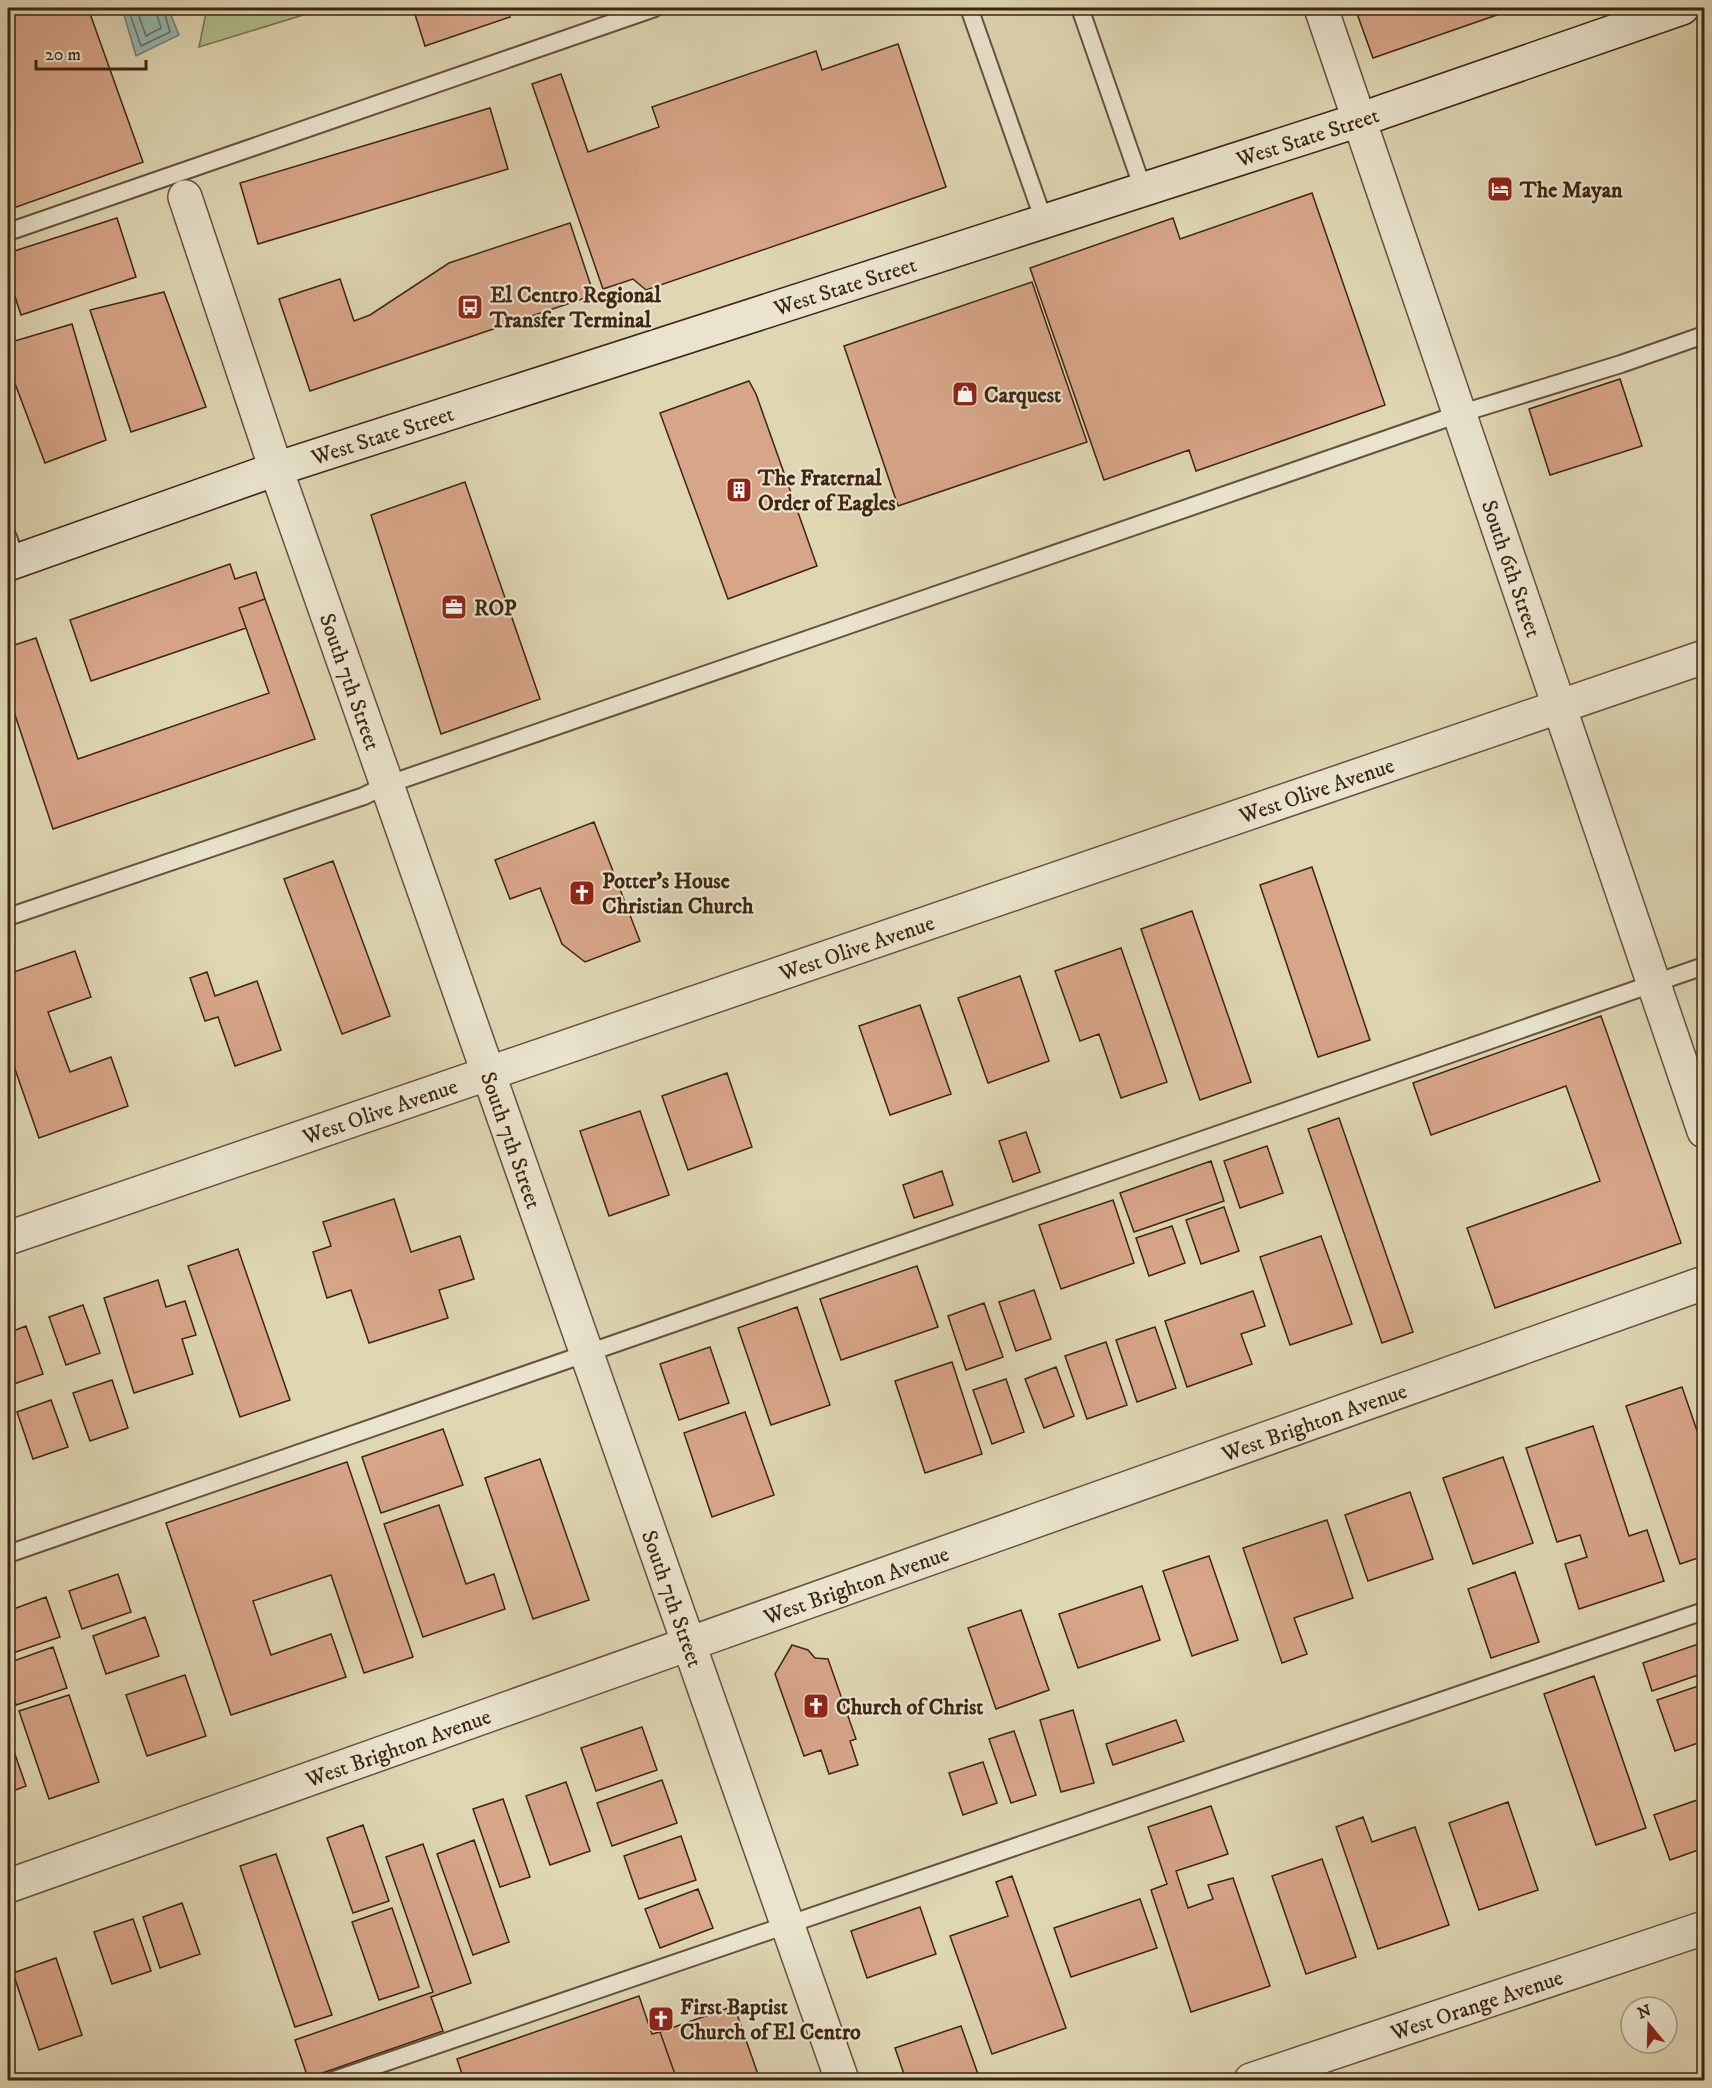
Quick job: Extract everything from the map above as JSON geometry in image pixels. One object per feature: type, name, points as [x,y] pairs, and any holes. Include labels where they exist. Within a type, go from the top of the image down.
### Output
[{"type":"street","name":"South 6th Street","points":[[1321,8],[1704,1131]]},
{"type":"street","name":"West State Street","points":[[10,554],[1359,120],[1661,11]]},
{"type":"street","name":"South 7th Street","points":[[185,197],[276,469],[386,785],[842,2080]]},
{"type":"street","name":"West Olive Avenue","points":[[8,1238],[1704,657]]},
{"type":"street","name":"West Brighton Avenue","points":[[8,1886],[1704,1283]]},
{"type":"street","name":"West Orange Avenue","points":[[1251,2080],[1704,1928]]},
{"type":"lane","points":[[8,232],[655,8]]},
{"type":"lane","points":[[969,8],[1044,221]]},
{"type":"lane","points":[[1080,8],[1143,189]]},
{"type":"lane","points":[[8,917],[364,796],[386,785],[1459,414],[1621,364],[1704,335]]},
{"type":"lane","points":[[8,1554],[1704,966]]},
{"type":"lane","points":[[334,2080],[787,1923],[1704,1611]]},
{"type":"green space","points":[[207,8],[326,8],[199,47]]},
{"type":"water","points":[[122,8],[168,8],[179,35],[136,56]]},
{"type":"building","points":[[8,8],[88,8],[143,162],[8,210]]},
{"type":"building","points":[[413,8],[506,8],[510,17],[425,46]]},
{"type":"building","points":[[1355,8],[1517,8],[1373,58]]},
{"type":"building","points":[[898,44],[946,187],[646,290],[633,279],[603,289],[532,84],[561,74],[588,152],[659,127],[652,107],[816,51],[822,70]]},
{"type":"building","points":[[490,108],[508,169],[258,244],[240,183]]},
{"type":"building","points":[[1312,193],[1385,405],[1196,471],[1189,450],[1104,480],[1030,268],[1173,218],[1180,239]]},
{"type":"building","points":[[117,218],[136,277],[21,315],[8,275],[8,253]]},
{"type":"building","name":"El Centro Regional Transfer Terminal","points":[[570,223],[594,295],[310,391],[279,299],[340,279],[354,321],[370,315],[449,263]]},
{"type":"building","name":"Carquest","points":[[1032,282],[1087,442],[898,506],[844,346]]},
{"type":"building","points":[[164,292],[206,407],[131,432],[90,310]]},
{"type":"building","points":[[72,324],[106,440],[45,463],[8,365],[8,343]]},
{"type":"building","points":[[1620,379],[1642,446],[1550,475],[1529,409]]},
{"type":"building","name":"The Fraternal Order of Eagles","points":[[749,381],[756,394],[817,566],[728,599],[660,413]]},
{"type":"building","name":"ROP","points":[[465,482],[540,699],[441,734],[371,515]]},
{"type":"building","points":[[230,564],[235,579],[256,572],[265,599],[239,608],[246,628],[91,681],[70,620]]},
{"type":"building","points":[[265,599],[315,739],[53,829],[8,694],[8,647],[36,638],[78,759],[269,693],[239,608]]},
{"type":"building","name":"Potter's House Christian Church","points":[[594,822],[640,941],[585,962],[562,944],[540,888],[510,899],[495,860]]},
{"type":"building","points":[[333,861],[390,1016],[342,1034],[284,879]]},
{"type":"building","points":[[1312,867],[1370,1040],[1318,1057],[1260,885]]},
{"type":"building","points":[[1192,911],[1251,1082],[1200,1100],[1141,929]]},
{"type":"building","points":[[1121,948],[1167,1082],[1121,1098],[1099,1034],[1080,1041],[1055,971]]},
{"type":"building","points":[[75,951],[91,997],[48,1012],[70,1072],[111,1057],[128,1106],[39,1138],[8,1049],[8,974]]},
{"type":"building","points":[[207,972],[215,996],[257,981],[281,1050],[235,1066],[218,1017],[205,1021],[190,978]]},
{"type":"building","points":[[1020,976],[1049,1061],[988,1083],[958,998]]},
{"type":"building","points":[[920,1005],[951,1094],[890,1115],[859,1026]]},
{"type":"building","points":[[1601,1016],[1681,1243],[1495,1308],[1467,1228],[1600,1181],[1566,1086],[1431,1135],[1413,1083]]},
{"type":"building","points":[[727,1073],[752,1147],[688,1170],[662,1096]]},
{"type":"building","points":[[640,1111],[669,1195],[609,1216],[580,1131]]},
{"type":"building","points":[[1339,1118],[1413,1332],[1382,1343],[1308,1129]]},
{"type":"building","points":[[1026,1132],[1040,1172],[1013,1182],[999,1141]]},
{"type":"building","points":[[1267,1146],[1283,1193],[1240,1208],[1224,1161]]},
{"type":"building","points":[[1211,1161],[1224,1201],[1134,1232],[1120,1193]]},
{"type":"building","points":[[942,1171],[953,1205],[914,1218],[903,1185]]},
{"type":"building","points":[[394,1199],[411,1252],[460,1236],[474,1279],[439,1290],[448,1318],[369,1343],[351,1290],[327,1298],[313,1252],[331,1246],[323,1222]]},
{"type":"building","points":[[1113,1200],[1134,1263],[1061,1289],[1039,1225]]},
{"type":"building","points":[[1224,1207],[1239,1251],[1201,1264],[1186,1220]]},
{"type":"building","points":[[1172,1226],[1185,1263],[1149,1276],[1136,1238]]},
{"type":"building","points":[[1321,1236],[1352,1324],[1290,1345],[1260,1257]]},
{"type":"building","points":[[238,1249],[290,1400],[240,1417],[188,1266]]},
{"type":"building","points":[[917,1266],[938,1327],[841,1360],[820,1299]]},
{"type":"building","points":[[158,1280],[166,1307],[185,1301],[196,1335],[182,1339],[193,1374],[134,1393],[104,1298]]},
{"type":"building","points":[[1034,1290],[1051,1339],[1016,1351],[999,1302]]},
{"type":"building","points":[[1253,1291],[1265,1326],[1241,1334],[1252,1364],[1187,1387],[1165,1321]]},
{"type":"building","points":[[984,1303],[1003,1357],[966,1370],[948,1316]]},
{"type":"building","points":[[83,1305],[100,1353],[66,1365],[49,1317]]},
{"type":"building","points":[[797,1307],[830,1405],[771,1425],[738,1328]]},
{"type":"building","points":[[26,1326],[43,1374],[8,1386],[8,1333]]},
{"type":"building","points":[[1155,1327],[1176,1388],[1137,1402],[1116,1340]]},
{"type":"building","points":[[1106,1342],[1127,1405],[1087,1419],[1065,1356]]},
{"type":"building","points":[[710,1347],[729,1403],[679,1420],[660,1364]]},
{"type":"building","points":[[952,1362],[982,1454],[925,1473],[895,1381]]},
{"type":"building","points":[[1056,1367],[1074,1416],[1044,1428],[1025,1379]]},
{"type":"building","points":[[1006,1379],[1024,1432],[992,1444],[973,1390]]},
{"type":"building","points":[[112,1380],[128,1428],[90,1441],[73,1393]]},
{"type":"building","points":[[1682,1387],[1704,1451],[1704,1556],[1680,1564],[1626,1406]]},
{"type":"building","points":[[51,1400],[68,1447],[33,1459],[17,1412]]},
{"type":"building","points":[[745,1412],[774,1495],[712,1517],[684,1433]]},
{"type":"building","points":[[1593,1426],[1629,1536],[1647,1530],[1664,1581],[1579,1609],[1565,1564],[1587,1557],[1580,1535],[1557,1542],[1526,1448]]},
{"type":"building","points":[[443,1429],[463,1485],[381,1513],[362,1457]]},
{"type":"building","points":[[1503,1457],[1533,1543],[1473,1564],[1443,1478]]},
{"type":"building","points":[[540,1459],[589,1600],[533,1619],[485,1478]]},
{"type":"building","points":[[347,1462],[413,1657],[364,1673],[331,1575],[253,1601],[271,1655],[331,1634],[346,1677],[231,1715],[166,1523]]},
{"type":"building","points":[[1410,1492],[1433,1559],[1368,1581],[1345,1515]]},
{"type":"building","points":[[439,1505],[466,1584],[494,1574],[505,1609],[423,1637],[384,1524]]},
{"type":"building","points":[[1327,1520],[1353,1598],[1294,1618],[1307,1654],[1282,1663],[1243,1548]]},
{"type":"building","points":[[1209,1556],[1238,1640],[1192,1656],[1163,1571]]},
{"type":"building","points":[[1515,1572],[1539,1642],[1491,1658],[1468,1589]]},
{"type":"building","points":[[118,1574],[131,1612],[82,1629],[69,1591]]},
{"type":"building","points":[[1142,1586],[1160,1640],[1078,1668],[1059,1614]]},
{"type":"building","points":[[46,1597],[60,1637],[10,1654],[8,1611]]},
{"type":"building","points":[[1021,1610],[1049,1690],[996,1709],[968,1628]]},
{"type":"building","points":[[145,1617],[159,1656],[106,1674],[93,1636]]},
{"type":"building","points":[[1704,1642],[1704,1673],[1652,1691],[1643,1663]]},
{"type":"building","name":"Church of Christ","points":[[792,1645],[808,1650],[815,1658],[828,1659],[856,1739],[850,1741],[858,1765],[829,1774],[821,1750],[804,1756],[775,1674]]},
{"type":"building","points":[[53,1647],[67,1688],[16,1705],[8,1682],[8,1663]]},
{"type":"building","points":[[185,1675],[206,1736],[147,1756],[126,1695]]},
{"type":"building","points":[[1594,1676],[1646,1828],[1596,1845],[1544,1694]]},
{"type":"building","points":[[1704,1684],[1704,1741],[1675,1751],[1657,1700]]},
{"type":"building","points":[[69,1695],[99,1782],[49,1799],[19,1711]]},
{"type":"building","points":[[1073,1710],[1094,1783],[1061,1792],[1040,1720]]},
{"type":"building","points":[[1176,1720],[1184,1741],[1113,1765],[1106,1744]]},
{"type":"building","points":[[642,1727],[657,1770],[596,1791],[581,1748]]},
{"type":"building","points":[[1014,1731],[1036,1795],[1011,1803],[989,1739]]},
{"type":"building","points":[[10,1740],[26,1786],[8,1793],[8,1741]]},
{"type":"building","points":[[983,1762],[997,1803],[963,1815],[949,1773]]},
{"type":"building","points":[[662,1780],[677,1823],[612,1846],[597,1803]]},
{"type":"building","points":[[566,1782],[590,1851],[550,1865],[526,1796]]},
{"type":"building","points":[[503,1799],[530,1877],[500,1887],[473,1809]]},
{"type":"building","points":[[1700,1799],[1704,1812],[1704,1848],[1670,1860],[1654,1815]]},
{"type":"building","points":[[1508,1802],[1538,1890],[1479,1910],[1449,1823]]},
{"type":"building","points":[[1211,1806],[1228,1854],[1176,1871],[1188,1908],[1213,1899],[1208,1885],[1233,1878],[1270,1986],[1191,2012],[1151,1890],[1167,1884],[1148,1827]]},
{"type":"building","points":[[1363,1817],[1372,1842],[1415,1827],[1449,1925],[1378,1949],[1336,1827]]},
{"type":"building","points":[[363,1825],[389,1901],[353,1913],[327,1838]]},
{"type":"building","points":[[681,1836],[696,1880],[639,1899],[624,1856]]},
{"type":"building","points":[[474,1840],[509,1942],[473,1955],[437,1854]]},
{"type":"building","points":[[423,1844],[471,1983],[431,1997],[443,2031],[308,2078],[295,2040],[433,1992],[386,1857]]},
{"type":"building","points":[[276,1854],[332,2015],[295,2027],[240,1866]]},
{"type":"building","points":[[1322,1859],[1356,1957],[1306,1974],[1272,1876]]},
{"type":"building","points":[[1012,1876],[1066,2028],[992,2054],[950,1936],[1008,1916],[996,1882]]},
{"type":"building","points":[[698,1889],[713,1928],[660,1948],[645,1909]]},
{"type":"building","points":[[1140,1899],[1157,1948],[1071,1977],[1054,1928]]},
{"type":"building","points":[[182,1903],[200,1954],[160,1968],[143,1917]]},
{"type":"building","points":[[920,1907],[936,1954],[867,1978],[851,1931]]},
{"type":"building","points":[[392,1908],[419,1987],[379,2000],[352,1922]]},
{"type":"building","points":[[133,1919],[151,1971],[112,1984],[94,1932]]},
{"type":"building","points":[[56,1958],[82,2035],[39,2050],[13,1973]]},
{"type":"building","points":[[639,1996],[652,2034],[660,2032],[677,2080],[464,2080],[457,2059]]},
{"type":"building","points":[[734,2006],[760,2080],[677,2080],[660,2032]]},
{"type":"building","points":[[961,2026],[980,2080],[906,2080],[895,2048]]},
{"type":"building","points":[[8,2043],[13,2059],[8,2061]]},
{"type":"place","name":"The Mayan","points":[[1500,189]]},
{"type":"place","name":"El Centro Regional Transfer Terminal","points":[[470,307]]},
{"type":"place","name":"Carquest","points":[[965,394]]},
{"type":"place","name":"The Fraternal Order of Eagles","points":[[739,490]]},
{"type":"place","name":"ROP","points":[[454,607]]},
{"type":"place","name":"Potter's House Christian Church","points":[[582,893]]},
{"type":"place","name":"Church of Christ","points":[[816,1706]]},
{"type":"place","name":"First Baptist Church of El Centro","points":[[661,2019]]}]
